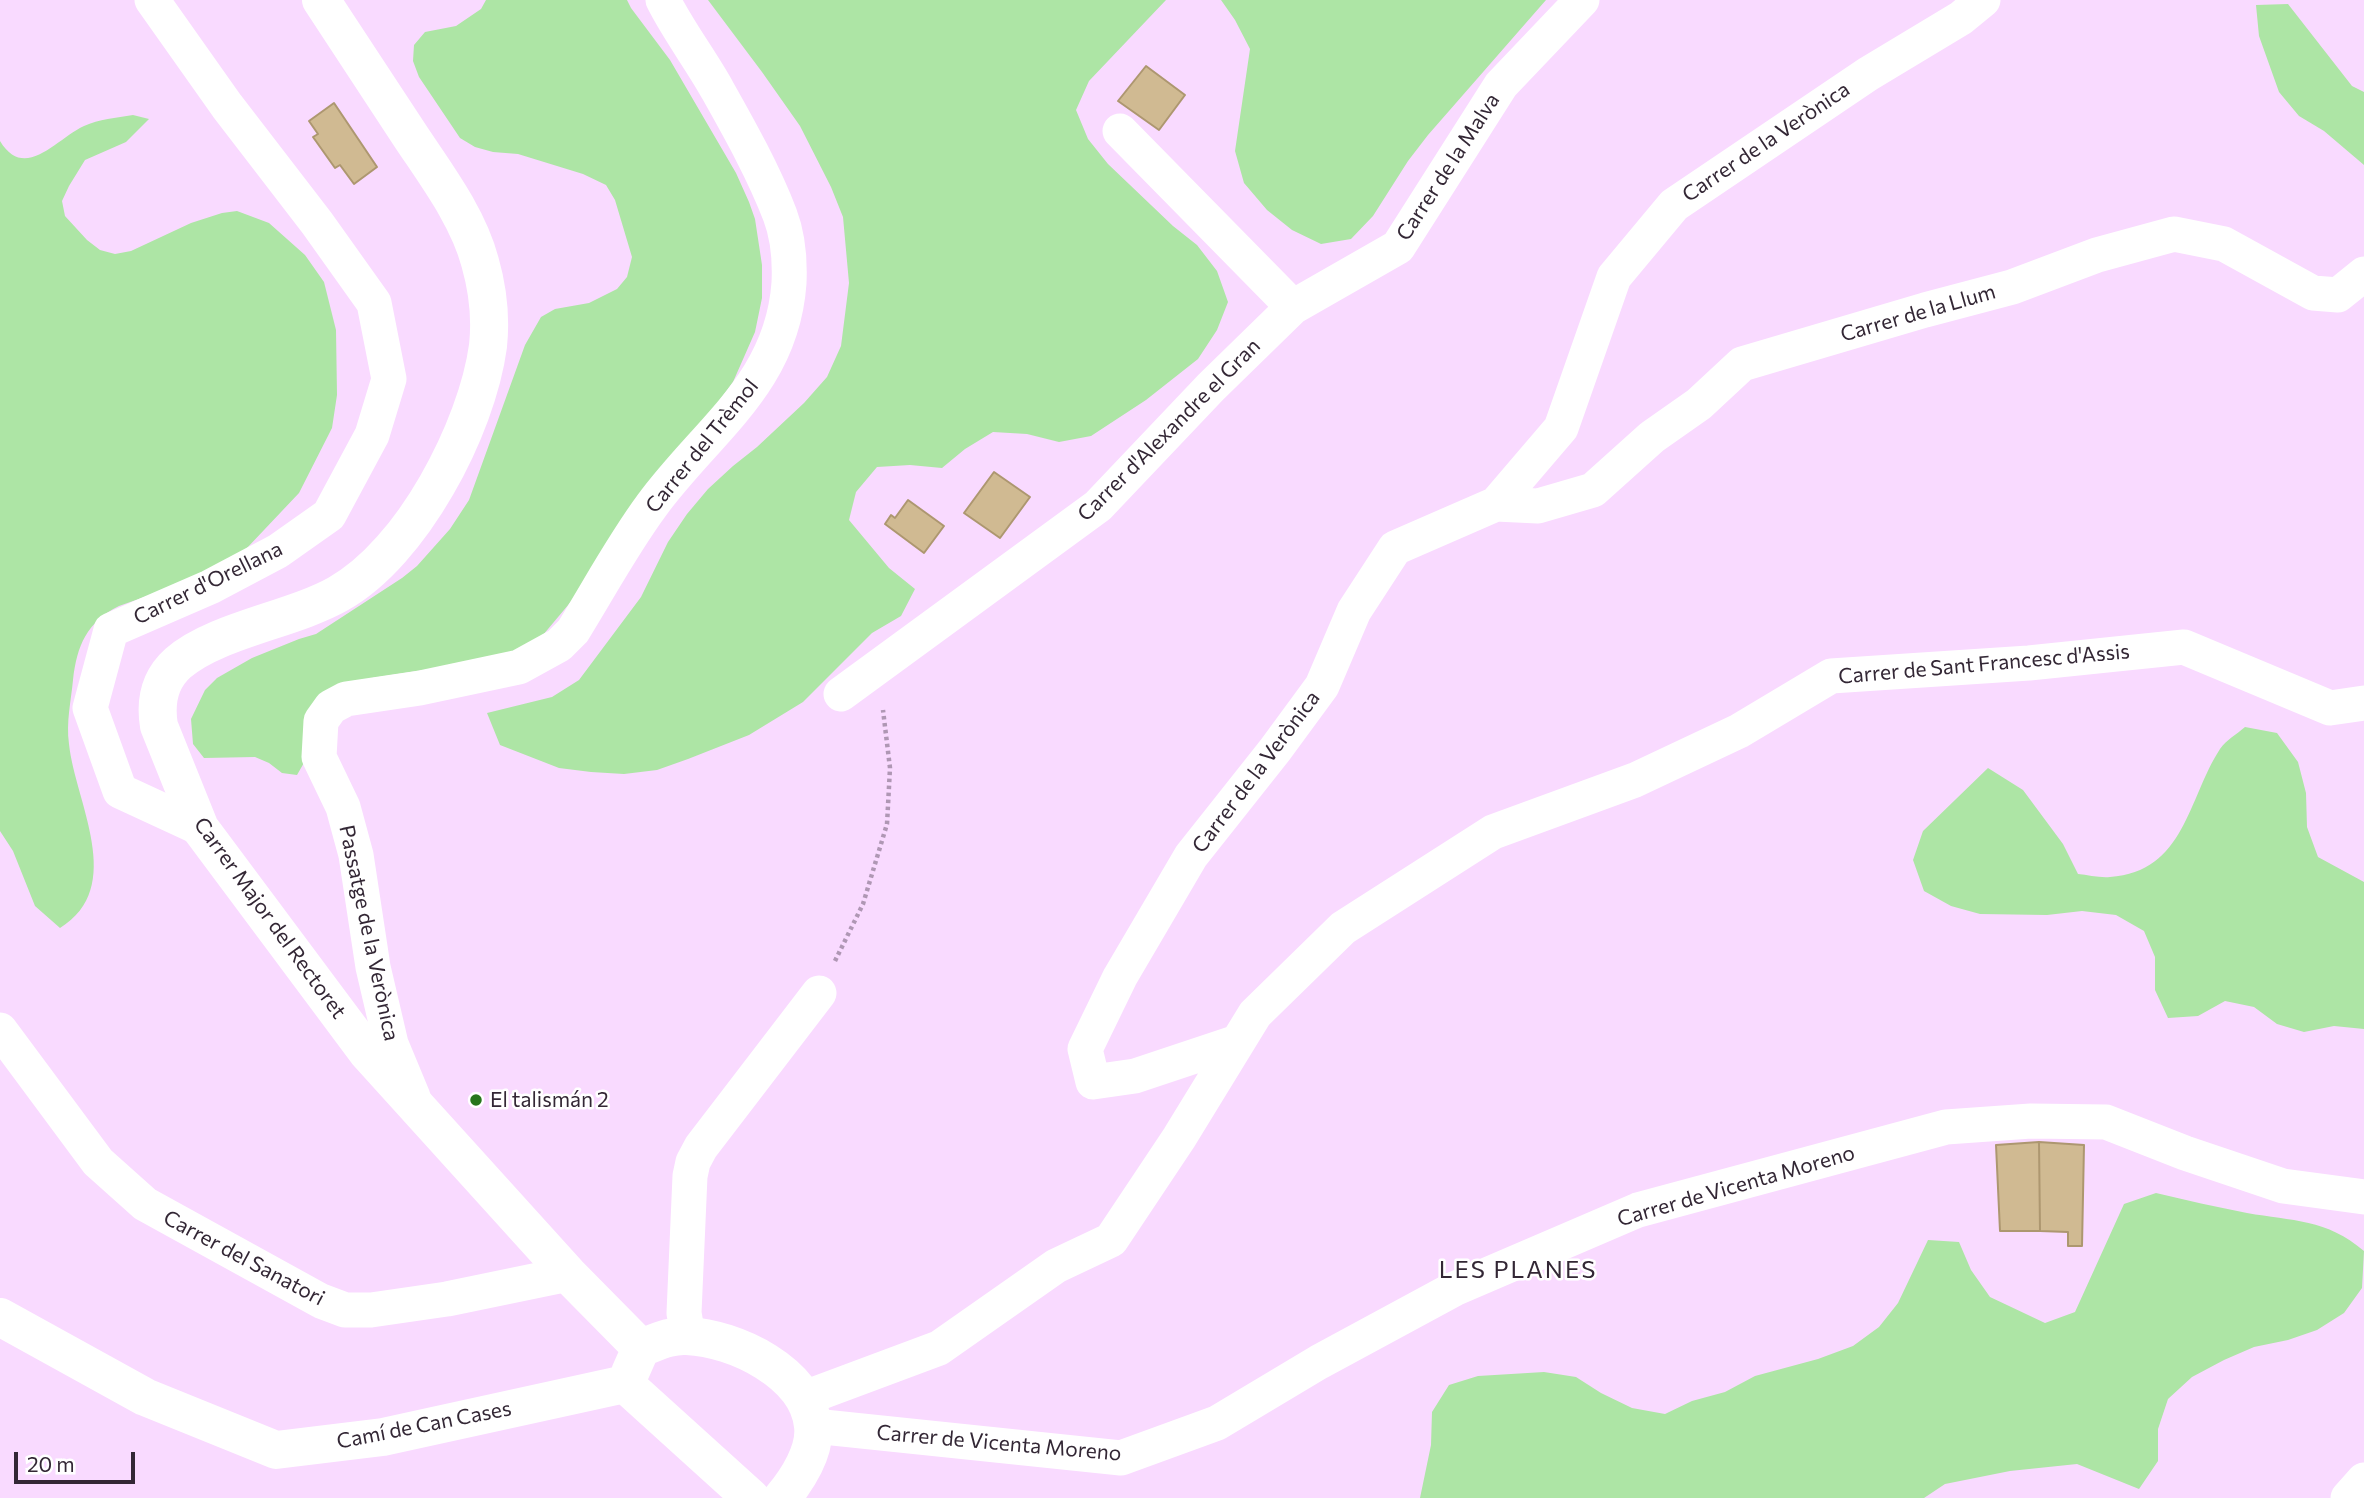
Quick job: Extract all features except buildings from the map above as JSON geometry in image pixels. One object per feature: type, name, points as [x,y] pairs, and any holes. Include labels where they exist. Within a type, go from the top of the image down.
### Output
[{"type":"street","name":"Carrer d'Orellana","points":[[152,0],[227,106],[317,223],[374,303],[389,379],[372,435],[329,515],[278,551],[209,587],[111,630],[90,708],[120,791],[200,828]]},
{"type":"street","name":"Carrer Major del Rectoret","points":[[321,0],[447,191],[468,230],[480,259],[487,291],[488,345],[475,398],[456,447],[420,511],[384,558],[354,585],[337,595],[212,643],[179,662],[169,673],[158,699],[159,726],[200,828],[367,1052],[568,1274],[641,1348]]},
{"type":"street","name":"Carrer del Trèmol","points":[[321,721],[331,707],[346,699],[496,673],[519,667],[559,645],[573,631],[653,504],[757,381],[771,355],[782,327],[788,299],[787,243],[780,216],[718,90],[663,0]]},
{"type":"street","name":"Carrer de la Malva","points":[[1293,307],[1398,247],[1501,85],[1582,0]]},
{"type":"street","name":"Carrer de la Verònica","points":[[1237,1042],[1135,1076],[1093,1082],[1085,1049],[1120,976],[1191,856],[1322,686],[1354,611],[1395,548],[1496,504],[1561,428],[1614,277],[1674,205],[1868,74],[1961,18],[1983,0]]},
{"type":"street","points":[[1119,131],[1293,307]]},
{"type":"street","name":"Carrer de la Llum","points":[[1496,504],[1538,506],[1593,490],[1652,437],[1699,404],[1742,364],[2012,287],[2097,255],[2174,234],[2224,244],[2313,293],[2338,295],[2364,274]]},
{"type":"street","name":"Carrer d'Alexandre el Gran","points":[[841,694],[1098,506],[1211,387],[1293,307]]},
{"type":"street","name":"Carrer de Sant Francesc d'Assis","points":[[809,1412],[939,1348],[1056,1266],[1111,1240],[1179,1138],[1255,1013],[1343,928],[1493,832],[1635,780],[1739,731],[1831,676],[2029,663],[2184,647],[2330,708],[2364,703]]},
{"type":"street","name":"Passatge de la Verònica","points":[[321,721],[318,757],[343,807],[353,843],[373,967],[391,1044],[415,1104]]},
{"type":"street","points":[[688,1336],[684,1313],[690,1176],[693,1162],[701,1147],[819,993]]},
{"type":"street","name":"Carrer del Sanatori","points":[[0,1030],[98,1162],[127,1190],[145,1204],[321,1301],[345,1310],[371,1310],[568,1274]]},
{"type":"street","name":"Carrer de Vicenta Moreno","points":[[809,1412],[1121,1458],[1217,1423],[1320,1362],[1454,1289],[1638,1210],[1946,1126],[2031,1121],[2106,1122],[2185,1153],[2283,1186],[2364,1197]]},
{"type":"street","name":"Camí de Can Cases","points":[[0,1317],[145,1396],[276,1450],[383,1437],[625,1384]]},
{"type":"street","points":[[688,1336],[730,1346],[765,1360],[790,1379],[809,1412],[811,1450],[776,1498],[625,1384],[641,1348],[666,1337],[688,1336]]},
{"type":"street","points":[[2348,1498],[2364,1480]]},
{"type":"path","points":[[819,993],[863,904],[887,824],[890,768],[884,713],[870,674]]},
{"type":"green space","points":[[486,0],[627,0],[670,60],[736,173],[749,202],[755,219],[762,265],[762,298],[755,332],[733,382],[574,598],[543,635],[501,658],[372,678],[305,761],[297,775],[282,773],[255,757],[204,758],[193,744],[191,719],[205,690],[217,678],[252,658],[316,634],[417,566],[450,529],[469,500],[525,345],[541,317],[555,309],[589,303],[617,289],[627,277],[632,257],[615,200],[606,185],[583,174],[518,154],[475,147],[460,138],[419,77],[413,61],[414,45],[425,32],[456,26],[481,9]]},
{"type":"green space","points":[[708,0],[1166,0],[1089,81],[1076,110],[1088,139],[1108,164],[1173,226],[1197,245],[1217,271],[1228,302],[1217,330],[1198,359],[1146,400],[1091,436],[1059,442],[1027,434],[993,432],[965,449],[942,468],[910,465],[877,467],[856,492],[849,520],[889,568],[915,589],[901,616],[872,633],[803,702],[749,735],[657,770],[624,774],[559,768],[500,745],[487,713],[552,697],[579,680],[641,597],[668,542],[687,514],[708,489],[804,403],[827,377],[841,346],[849,283],[843,217],[800,126]]},
{"type":"green space","points":[[1221,0],[1546,0],[1428,135],[1373,216],[1351,239],[1321,244],[1292,230],[1267,210],[1244,183],[1235,151],[1250,49]]},
{"type":"green space","points":[[2288,4],[2352,86],[2364,92],[2364,165],[2324,131],[2299,116],[2279,92],[2259,36],[2256,5]]},
{"type":"green space","points":[[133,115],[149,119],[126,142],[85,160],[62,201],[65,216],[100,250],[115,254],[131,251],[191,223],[222,213],[237,211],[269,223],[305,255],[324,282],[336,330],[337,395],[332,428],[299,493],[229,567],[119,606],[91,627],[81,645],[75,667],[68,736],[92,842],[94,867],[91,890],[80,911],[60,928],[35,906],[13,851],[0,831],[0,141],[10,153],[20,158],[30,158],[41,154],[84,126]]},
{"type":"green space","points":[[2245,727],[2277,733],[2298,762],[2306,793],[2307,827],[2318,857],[2364,882],[2364,1029],[2334,1026],[2304,1032],[2277,1024],[2254,1007],[2225,1001],[2198,1016],[2168,1018],[2155,990],[2155,957],[2144,931],[2116,915],[2082,911],[2047,915],[1980,914],[1951,906],[1924,891],[1913,860],[1923,831],[1988,768],[2023,790],[2063,844],[2078,874],[2110,877],[2135,872],[2154,862],[2169,847],[2181,830],[2220,749]]},
{"type":"green space","points":[[2156,1193],[2323,1227],[2364,1251],[2362,1288],[2344,1313],[2317,1330],[2254,1347],[2192,1377],[2168,1399],[2158,1429],[2158,1461],[2139,1489],[2077,1464],[2010,1471],[1945,1484],[1924,1498],[1420,1498],[1431,1445],[1432,1412],[1449,1385],[1478,1376],[1544,1372],[1576,1377],[1632,1408],[1665,1414],[1692,1401],[1725,1392],[1755,1376],[1818,1359],[1853,1346],[1879,1327],[1898,1303],[1928,1240],[1959,1242],[1971,1270],[1990,1297],[2045,1323],[2075,1312],[2124,1204]]},
{"type":"place","name":"El talismán 2","points":[[476,1100]]},
{"type":"district","name":"LES PLANES","points":[[1518,1270]]}]
